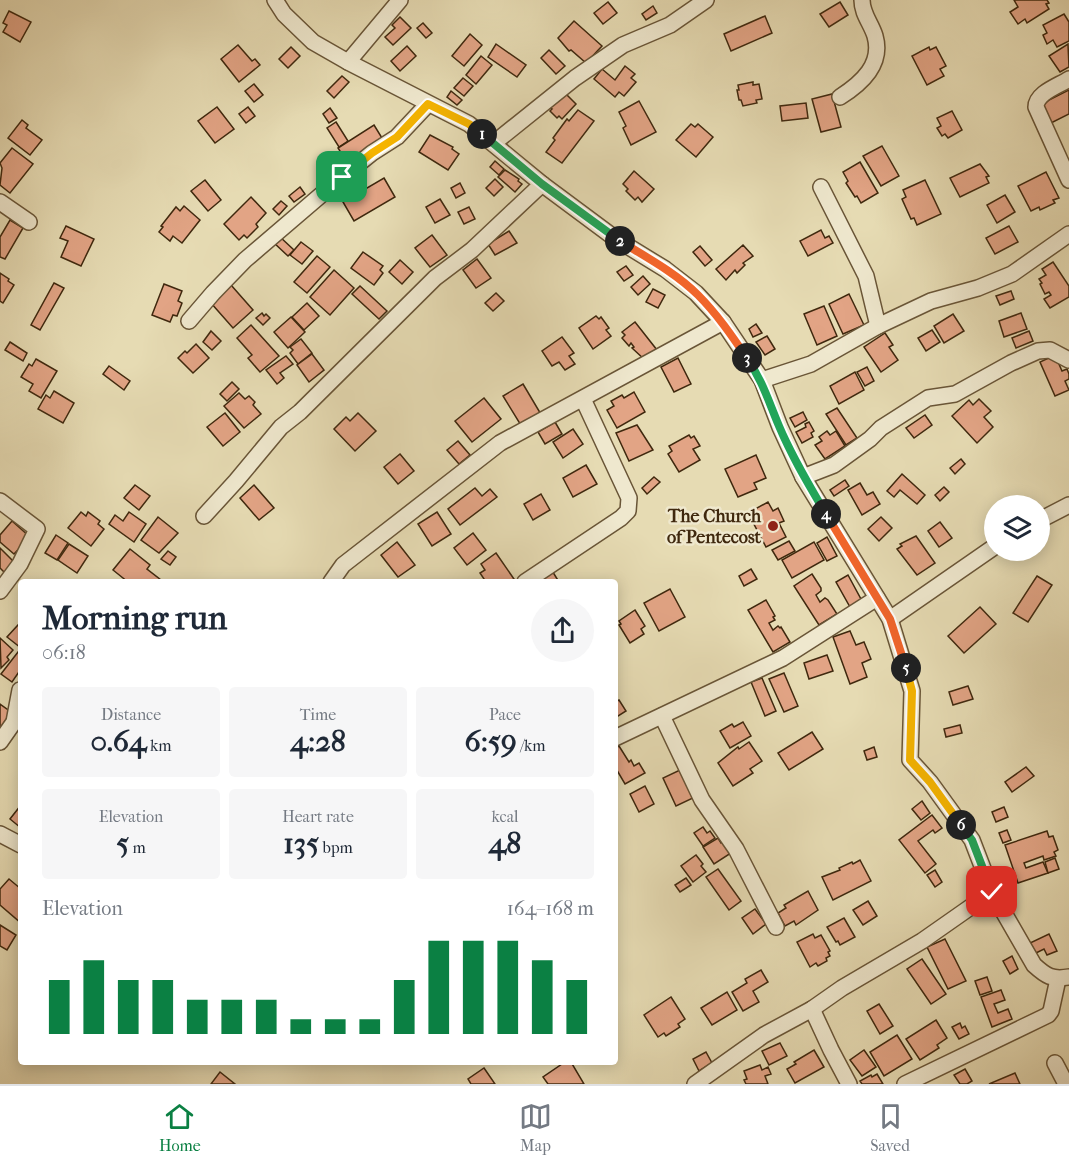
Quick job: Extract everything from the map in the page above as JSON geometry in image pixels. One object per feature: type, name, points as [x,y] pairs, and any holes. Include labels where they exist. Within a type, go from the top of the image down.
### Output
[{"type":"street","points":[[275,0],[284,14],[314,42],[469,124],[542,184],[696,293],[723,322],[762,380],[803,477],[890,619],[912,691],[910,760],[930,782],[972,840],[992,892],[1034,965],[1044,974],[1063,978],[1048,1015],[905,1084]]},
{"type":"street","points":[[348,62],[400,0]]},
{"type":"street","points":[[494,143],[575,78],[623,45],[670,25],[706,0]]},
{"type":"street","points":[[840,97],[855,88],[874,66],[877,53],[875,35],[862,8],[862,0]]},
{"type":"street","points":[[1069,79],[1039,97],[1036,107],[1069,180]]},
{"type":"street","points":[[189,321],[245,260],[342,177],[397,137],[428,104]]},
{"type":"street","points":[[204,516],[281,427],[300,412],[435,278],[472,250],[542,184]]},
{"type":"street","points":[[821,187],[866,276],[878,326]]},
{"type":"street","points":[[0,202],[29,222]]},
{"type":"street","points":[[762,380],[811,364],[878,326],[931,301],[978,288],[1012,274],[1069,234]]},
{"type":"street","points":[[333,579],[343,565],[391,526],[421,506],[475,461],[501,443],[723,322]]},
{"type":"street","points":[[803,477],[834,465],[870,439],[880,428],[928,398],[955,394],[1038,351],[1050,350],[1069,360]]},
{"type":"street","points":[[530,579],[628,511],[629,498],[583,399]]},
{"type":"street","points":[[0,501],[37,529],[20,564],[0,591]]},
{"type":"street","points":[[1050,515],[1069,505]]},
{"type":"street","points":[[890,619],[984,554]]},
{"type":"street","points":[[618,737],[783,658],[877,598]]},
{"type":"street","points":[[0,742],[14,722],[18,701]]},
{"type":"street","points":[[662,716],[702,800],[736,849],[776,927]]},
{"type":"street","points":[[0,834],[18,843]]},
{"type":"street","points":[[695,1084],[764,1035],[813,1009],[842,988],[922,941],[992,892]]},
{"type":"street","points":[[813,1009],[849,1084]]},
{"type":"street","points":[[1055,1063],[1066,1084]]},
{"type":"building","points":[[1014,0],[1047,0],[1049,3],[1046,4],[1049,9],[1027,23],[1025,19],[1018,24],[1010,12],[1018,7]]},
{"type":"building","points":[[608,2],[617,13],[603,24],[594,13]]},
{"type":"building","points":[[840,2],[848,15],[829,27],[820,14]]},
{"type":"building","points":[[653,6],[657,13],[646,20],[642,14]]},
{"type":"building","points":[[9,11],[31,22],[20,42],[3,32],[7,25],[3,23]]},
{"type":"building","points":[[1064,14],[1069,22],[1069,41],[1057,47],[1053,40],[1047,44],[1043,35],[1047,33],[1043,25]]},
{"type":"building","points":[[765,16],[772,33],[731,51],[724,34]]},
{"type":"building","points":[[400,17],[411,28],[393,45],[385,37],[395,28],[392,25]]},
{"type":"building","points":[[574,21],[602,46],[586,63],[571,50],[569,51],[558,38]]},
{"type":"building","points":[[423,23],[432,33],[426,38],[417,28]]},
{"type":"building","points":[[470,34],[482,45],[464,66],[452,56]]},
{"type":"building","points":[[496,44],[526,65],[517,77],[488,57]]},
{"type":"building","points":[[1068,44],[1069,67],[1060,72],[1049,56]]},
{"type":"building","points":[[238,45],[252,61],[255,59],[260,65],[239,82],[221,59]]},
{"type":"building","points":[[407,46],[416,56],[400,71],[391,61]]},
{"type":"building","points":[[291,47],[300,56],[288,68],[279,59]]},
{"type":"building","points":[[929,47],[930,50],[936,47],[946,66],[940,69],[944,76],[927,85],[912,56]]},
{"type":"building","points":[[549,50],[565,66],[556,74],[541,58]]},
{"type":"building","points":[[481,56],[492,65],[476,84],[466,75]]},
{"type":"building","points":[[625,66],[635,74],[631,78],[636,82],[624,96],[619,92],[615,97],[594,79],[602,69],[615,80]]},
{"type":"building","points":[[342,76],[349,82],[334,98],[327,91]]},
{"type":"building","points":[[463,78],[473,86],[464,96],[454,88]]},
{"type":"building","points":[[753,82],[753,85],[759,84],[762,99],[756,100],[757,103],[743,106],[739,100],[738,85]]},
{"type":"building","points":[[254,84],[263,95],[254,102],[245,91]]},
{"type":"building","points":[[1069,90],[1069,114],[1051,123],[1041,104]]},
{"type":"building","points":[[451,91],[462,100],[457,105],[447,97]]},
{"type":"building","points":[[566,94],[576,104],[562,119],[559,116],[557,118],[550,108]]},
{"type":"building","points":[[832,94],[841,127],[821,132],[812,99]]},
{"type":"building","points":[[639,101],[656,132],[631,145],[619,112]]},
{"type":"building","points":[[806,103],[808,118],[782,121],[780,106]]},
{"type":"building","points":[[217,107],[234,129],[215,143],[198,121]]},
{"type":"building","points":[[248,107],[255,116],[246,123],[239,114]]},
{"type":"building","points":[[330,108],[337,118],[329,123],[323,114]]},
{"type":"building","points":[[578,110],[594,121],[562,163],[546,152],[567,119],[569,121]]},
{"type":"building","points":[[952,111],[962,130],[948,138],[945,134],[942,136],[937,128],[941,126],[937,118]]},
{"type":"building","points":[[22,120],[28,125],[26,128],[42,140],[30,155],[8,138]]},
{"type":"building","points":[[336,122],[348,141],[339,147],[327,128]]},
{"type":"building","points":[[691,124],[695,127],[698,124],[713,137],[696,157],[676,140]]},
{"type":"building","points":[[374,125],[382,138],[347,162],[338,148]]},
{"type":"building","points":[[430,135],[453,147],[452,149],[459,154],[448,170],[419,152]]},
{"type":"building","points":[[882,146],[899,176],[881,186],[863,156]]},
{"type":"building","points":[[12,148],[33,164],[10,193],[0,185],[2,168],[0,163]]},
{"type":"building","points":[[495,161],[504,169],[499,175],[490,167]]},
{"type":"building","points":[[860,162],[878,193],[861,203],[846,183],[848,181],[843,172]]},
{"type":"building","points":[[980,164],[989,176],[986,177],[989,183],[960,197],[950,178]]},
{"type":"building","points":[[505,170],[519,179],[518,181],[522,184],[515,192],[498,177]]},
{"type":"building","points":[[634,171],[654,189],[642,202],[638,197],[635,200],[623,184]]},
{"type":"building","points":[[1046,172],[1059,198],[1053,200],[1055,203],[1040,210],[1039,207],[1031,211],[1018,186]]},
{"type":"building","points":[[384,178],[395,197],[354,221],[343,202]]},
{"type":"building","points":[[495,179],[503,187],[494,196],[486,188]]},
{"type":"building","points":[[205,180],[221,200],[208,211],[191,191]]},
{"type":"building","points":[[925,180],[941,214],[917,225],[914,218],[911,219],[902,199],[906,197],[903,190]]},
{"type":"building","points":[[460,183],[465,193],[456,198],[451,188]]},
{"type":"building","points":[[300,187],[305,194],[294,202],[289,196]]},
{"type":"building","points":[[1005,195],[1015,212],[997,223],[987,205]]},
{"type":"building","points":[[251,197],[266,213],[256,224],[258,227],[247,238],[244,235],[239,240],[224,224]]},
{"type":"building","points":[[440,199],[450,215],[435,223],[426,207]]},
{"type":"building","points":[[281,201],[287,206],[279,215],[273,209]]},
{"type":"building","points":[[184,206],[200,220],[182,243],[173,236],[170,241],[159,232],[163,227],[161,226],[176,207],[180,211]]},
{"type":"building","points":[[469,207],[475,219],[464,224],[458,212]]},
{"type":"building","points":[[10,220],[23,228],[5,259],[0,257],[0,237]]},
{"type":"building","points":[[66,226],[94,239],[81,266],[61,257],[68,241],[60,238]]},
{"type":"building","points":[[1009,226],[1018,242],[995,254],[986,238]]},
{"type":"building","points":[[821,230],[825,238],[829,236],[833,243],[808,256],[800,241]]},
{"type":"building","points":[[509,231],[517,243],[495,255],[488,244]]},
{"type":"building","points":[[432,235],[447,255],[430,267],[415,248]]},
{"type":"building","points":[[279,236],[294,250],[288,256],[273,242]]},
{"type":"building","points":[[301,242],[313,251],[302,264],[290,255]]},
{"type":"building","points":[[743,245],[753,256],[743,263],[745,265],[737,273],[735,270],[726,280],[716,269]]},
{"type":"building","points":[[700,246],[712,260],[705,266],[693,252]]},
{"type":"building","points":[[363,252],[383,266],[380,270],[383,273],[374,285],[351,268]]},
{"type":"building","points":[[317,256],[330,267],[307,293],[294,282]]},
{"type":"building","points":[[477,259],[491,278],[476,288],[463,270]]},
{"type":"building","points":[[400,260],[413,272],[402,284],[389,272]]},
{"type":"building","points":[[1053,262],[1069,286],[1069,297],[1050,308],[1044,299],[1051,295],[1049,292],[1045,294],[1039,279],[1046,275],[1042,269]]},
{"type":"building","points":[[626,266],[633,275],[624,281],[617,272]]},
{"type":"building","points":[[334,270],[354,288],[330,315],[310,297]]},
{"type":"building","points":[[0,273],[14,285],[3,303],[0,301]]},
{"type":"building","points":[[643,276],[650,284],[638,295],[631,287]]},
{"type":"building","points":[[54,283],[64,288],[40,330],[31,325]]},
{"type":"building","points":[[164,284],[182,291],[178,301],[182,303],[177,316],[173,315],[170,322],[152,315]]},
{"type":"building","points":[[231,285],[253,310],[233,328],[211,303]]},
{"type":"building","points":[[360,286],[387,311],[379,319],[352,294]]},
{"type":"building","points":[[653,289],[665,295],[658,308],[646,302]]},
{"type":"building","points":[[1011,291],[1014,299],[1000,305],[996,296]]},
{"type":"building","points":[[496,293],[504,301],[493,311],[485,303]]},
{"type":"building","points":[[849,294],[864,325],[843,334],[829,304]]},
{"type":"building","points":[[307,303],[319,316],[304,330],[292,317]]},
{"type":"building","points":[[824,306],[837,336],[817,345],[804,314]]},
{"type":"building","points":[[262,313],[270,318],[263,325],[256,318]]},
{"type":"building","points":[[1021,313],[1027,329],[1004,337],[999,321]]},
{"type":"building","points":[[953,314],[964,331],[944,343],[934,326]]},
{"type":"building","points":[[596,316],[599,319],[601,317],[609,328],[606,330],[611,336],[593,349],[579,328]]},
{"type":"building","points":[[291,317],[305,332],[288,348],[274,332]]},
{"type":"building","points":[[635,322],[657,350],[645,360],[632,348],[634,347],[631,343],[629,346],[622,338],[625,335],[622,332]]},
{"type":"building","points":[[756,324],[762,333],[753,337],[749,329]]},
{"type":"building","points":[[251,325],[279,356],[260,372],[248,358],[252,355],[237,338]]},
{"type":"building","points":[[932,330],[940,342],[926,351],[918,338]]},
{"type":"building","points":[[211,331],[221,341],[212,350],[203,342]]},
{"type":"building","points":[[1029,331],[1033,341],[1016,348],[1012,338]]},
{"type":"building","points":[[885,333],[893,345],[889,347],[898,360],[881,372],[864,347]]},
{"type":"building","points":[[767,336],[775,349],[765,355],[756,342]]},
{"type":"building","points":[[562,337],[574,353],[569,356],[575,364],[565,370],[559,362],[552,366],[542,351]]},
{"type":"building","points":[[301,339],[312,353],[298,364],[290,353],[293,350],[290,347]]},
{"type":"building","points":[[10,342],[27,353],[23,361],[5,350]]},
{"type":"building","points":[[196,344],[209,358],[193,373],[178,358]]},
{"type":"building","points":[[312,354],[324,370],[309,382],[297,365]]},
{"type":"building","points":[[1055,355],[1062,371],[1067,369],[1069,374],[1069,379],[1065,381],[1069,390],[1055,396],[1040,362]]},
{"type":"building","points":[[286,356],[293,364],[280,373],[284,378],[277,384],[266,370]]},
{"type":"building","points":[[678,358],[691,384],[674,392],[661,367]]},
{"type":"building","points":[[36,359],[57,371],[41,398],[29,391],[33,384],[21,377],[29,364],[32,366]]},
{"type":"building","points":[[109,366],[130,381],[124,390],[103,374]]},
{"type":"building","points":[[867,367],[874,381],[865,386],[857,372]]},
{"type":"building","points":[[855,372],[864,390],[839,404],[830,386]]},
{"type":"building","points":[[232,382],[239,389],[227,401],[220,394]]},
{"type":"building","points":[[523,384],[542,416],[522,427],[503,396]]},
{"type":"building","points":[[54,391],[74,403],[63,423],[38,409],[46,395],[50,398]]},
{"type":"building","points":[[634,392],[645,412],[617,428],[607,410],[614,406],[611,401],[622,395],[624,398]]},
{"type":"building","points":[[239,393],[245,399],[249,396],[261,414],[244,428],[224,406]]},
{"type":"building","points":[[484,398],[501,419],[472,442],[455,421]]},
{"type":"building","points":[[979,399],[991,411],[984,417],[993,427],[977,443],[952,416],[969,400],[973,405]]},
{"type":"building","points":[[837,408],[857,438],[846,445],[826,414]]},
{"type":"building","points":[[803,412],[807,420],[795,427],[790,418]]},
{"type":"building","points":[[225,413],[240,432],[223,446],[207,427]]},
{"type":"building","points":[[358,413],[376,431],[355,451],[334,429],[346,417],[350,421]]},
{"type":"building","points":[[925,415],[932,425],[914,438],[906,428]]},
{"type":"building","points":[[555,422],[562,434],[545,444],[538,432]]},
{"type":"building","points":[[809,422],[814,431],[811,433],[813,437],[802,443],[796,432],[806,427],[805,424]]},
{"type":"building","points":[[637,425],[653,450],[629,461],[616,433]]},
{"type":"building","points":[[573,429],[583,444],[563,458],[553,442]]},
{"type":"building","points":[[827,431],[830,435],[836,431],[845,446],[825,459],[815,445],[822,441],[819,437]]},
{"type":"building","points":[[689,435],[691,438],[694,436],[700,446],[693,449],[700,460],[679,472],[668,454],[672,451],[669,446]]},
{"type":"building","points":[[458,441],[470,455],[459,464],[447,450]]},
{"type":"building","points":[[400,454],[414,471],[398,484],[384,467]]},
{"type":"building","points":[[756,455],[766,478],[754,483],[757,489],[738,497],[725,469]]},
{"type":"building","points":[[961,459],[965,464],[955,474],[950,468]]},
{"type":"building","points":[[586,465],[597,484],[573,497],[563,478]]},
{"type":"building","points":[[902,474],[925,495],[917,504],[900,490],[894,497],[887,491]]},
{"type":"building","points":[[654,477],[660,482],[647,494],[642,488]]},
{"type":"building","points":[[845,480],[849,486],[834,496],[830,490]]},
{"type":"building","points":[[860,483],[867,495],[873,492],[880,504],[862,515],[848,490]]},
{"type":"building","points":[[135,485],[150,496],[139,510],[124,498]]},
{"type":"building","points":[[254,485],[274,508],[259,520],[240,498]]},
{"type":"building","points":[[944,487],[949,492],[940,501],[935,495]]},
{"type":"building","points":[[475,488],[482,496],[490,489],[497,497],[460,525],[448,509]]},
{"type":"building","points":[[541,494],[550,510],[533,520],[524,504]]},
{"type":"building","points":[[768,502],[773,511],[778,508],[784,521],[779,523],[786,537],[766,547],[748,513]]},
{"type":"building","points":[[81,512],[86,516],[88,512],[100,521],[98,524],[104,529],[91,546],[68,528]]},
{"type":"building","points":[[129,512],[146,524],[134,542],[109,524],[115,515],[123,521]]},
{"type":"building","points":[[437,512],[451,534],[432,546],[418,524]]},
{"type":"building","points":[[158,517],[178,533],[159,553],[141,540]]},
{"type":"building","points":[[881,517],[892,528],[879,541],[868,529]]},
{"type":"building","points":[[12,521],[30,537],[14,554],[0,542],[0,535]]},
{"type":"building","points":[[940,522],[952,538],[939,547],[928,531]]},
{"type":"building","points":[[473,533],[486,550],[467,565],[454,548]]},
{"type":"building","points":[[56,535],[68,543],[57,560],[45,553]]},
{"type":"building","points":[[916,536],[935,563],[917,575],[897,549],[902,546],[900,544]]},
{"type":"building","points":[[827,537],[837,556],[827,561],[817,543]]},
{"type":"building","points":[[789,541],[795,551],[778,560],[772,550]]},
{"type":"building","points":[[397,542],[415,565],[398,577],[381,555]]},
{"type":"building","points":[[814,542],[824,560],[792,578],[782,560]]},
{"type":"building","points":[[69,544],[88,556],[77,573],[58,560]]},
{"type":"building","points":[[0,548],[17,565],[7,575],[0,568]]},
{"type":"building","points":[[130,549],[150,565],[147,569],[160,579],[124,579],[113,570]]},
{"type":"building","points":[[168,551],[176,557],[170,565],[161,559]]},
{"type":"building","points":[[496,553],[514,579],[484,579],[480,573],[485,570],[481,564]]},
{"type":"building","points":[[551,569],[557,579],[536,579]]},
{"type":"building","points":[[751,569],[757,579],[744,586],[739,576]]},
{"type":"building","points":[[812,574],[821,588],[816,595],[820,602],[825,598],[828,600],[837,614],[819,625],[794,586]]},
{"type":"building","points":[[848,575],[862,601],[850,607],[836,582]]},
{"type":"building","points":[[1037,576],[1052,585],[1028,622],[1013,613]]},
{"type":"building","points":[[670,589],[685,617],[659,631],[644,603]]},
{"type":"building","points":[[766,600],[775,616],[773,617],[775,620],[769,623],[773,630],[778,626],[781,627],[790,642],[773,652],[748,610]]},
{"type":"building","points":[[980,607],[996,624],[964,653],[948,636]]},
{"type":"building","points":[[635,610],[645,626],[641,629],[644,634],[630,643],[619,621]]},
{"type":"building","points":[[18,625],[18,646],[7,637]]},
{"type":"building","points":[[850,631],[856,645],[864,642],[871,659],[862,663],[867,677],[850,684],[833,637]]},
{"type":"building","points":[[0,638],[13,650],[7,657],[9,660],[1,668]]},
{"type":"building","points":[[18,652],[18,673],[12,682],[1,674]]},
{"type":"building","points":[[827,655],[833,671],[809,679],[804,663]]},
{"type":"building","points":[[784,673],[798,706],[784,712],[769,679]]},
{"type":"building","points":[[762,678],[776,711],[765,716],[751,682]]},
{"type":"building","points":[[968,686],[973,699],[953,705],[949,692]]},
{"type":"building","points":[[618,700],[626,711],[618,716]]},
{"type":"building","points":[[0,704],[11,712],[0,729]]},
{"type":"building","points":[[743,722],[751,736],[730,748],[720,731],[732,724],[734,727]]},
{"type":"building","points":[[960,725],[962,733],[946,737],[944,729]]},
{"type":"building","points":[[812,732],[823,749],[789,770],[778,753]]},
{"type":"building","points":[[749,742],[762,761],[750,769],[753,773],[733,786],[718,763],[738,747],[739,749]]},
{"type":"building","points":[[618,747],[629,762],[631,760],[634,766],[639,763],[645,773],[625,784],[618,772]]},
{"type":"building","points":[[874,747],[877,757],[867,760],[864,751]]},
{"type":"building","points":[[1026,767],[1034,776],[1012,792],[1005,782]]},
{"type":"building","points":[[680,770],[693,798],[676,806],[663,778]]},
{"type":"building","points":[[645,786],[654,804],[639,812],[630,794]]},
{"type":"building","points":[[922,801],[930,813],[921,820],[912,809]]},
{"type":"building","points":[[1004,807],[1008,817],[996,822],[992,812]]},
{"type":"building","points":[[18,809],[18,826],[10,819]]},
{"type":"building","points":[[932,815],[942,828],[935,833],[933,830],[918,841],[936,864],[925,873],[899,840]]},
{"type":"building","points":[[703,827],[715,838],[703,846],[694,833]]},
{"type":"building","points":[[1007,830],[1011,840],[1003,843],[999,833]]},
{"type":"building","points":[[1047,831],[1049,837],[1053,836],[1058,850],[1054,852],[1056,856],[1044,860],[1043,856],[1024,863],[1026,868],[1043,862],[1048,873],[1018,883],[1005,845]]},
{"type":"building","points":[[718,838],[721,843],[724,841],[731,853],[714,864],[703,847]]},
{"type":"building","points":[[696,855],[706,872],[693,882],[681,866]]},
{"type":"building","points":[[1055,858],[1059,869],[1048,873],[1045,862]]},
{"type":"building","points":[[860,860],[871,881],[833,900],[822,877]]},
{"type":"building","points":[[718,869],[741,901],[729,910],[706,877]]},
{"type":"building","points":[[935,870],[942,882],[935,887],[927,875]]},
{"type":"building","points":[[686,878],[691,885],[680,892],[675,885]]},
{"type":"building","points":[[9,879],[18,886],[18,920],[0,905],[0,889]]},
{"type":"building","points":[[808,891],[818,910],[796,925],[794,921],[785,926],[778,913],[786,908],[784,905]]},
{"type":"building","points":[[868,901],[877,916],[863,925],[853,910]]},
{"type":"building","points":[[755,909],[766,924],[753,934],[742,918]]},
{"type":"building","points":[[844,918],[855,937],[840,945],[827,927]]},
{"type":"building","points":[[0,925],[16,935],[7,950],[0,946]]},
{"type":"building","points":[[813,934],[815,938],[821,935],[830,951],[828,952],[830,956],[826,958],[827,961],[818,966],[816,963],[810,967],[797,942]]},
{"type":"building","points":[[1049,934],[1057,951],[1047,955],[1044,949],[1036,953],[1030,943]]},
{"type":"building","points":[[945,939],[966,981],[948,989],[927,947]]},
{"type":"building","points":[[1012,956],[1018,969],[1010,974],[1003,961]]},
{"type":"building","points":[[922,959],[946,994],[931,1004],[907,969]]},
{"type":"building","points":[[761,970],[768,982],[753,991],[759,1002],[743,1011],[732,992],[747,983],[745,979]]},
{"type":"building","points":[[987,977],[992,991],[980,995],[975,981]]},
{"type":"building","points":[[1001,990],[1005,1000],[994,1004],[998,1013],[1008,1009],[1012,1019],[992,1027],[981,997]]},
{"type":"building","points":[[727,992],[737,1010],[712,1025],[701,1008]]},
{"type":"building","points":[[671,997],[685,1019],[678,1024],[680,1027],[666,1036],[664,1033],[658,1037],[644,1015]]},
{"type":"building","points":[[879,1004],[893,1026],[880,1034],[867,1011]]},
{"type":"building","points":[[936,1020],[947,1038],[937,1045],[939,1048],[920,1060],[906,1039]]},
{"type":"building","points":[[960,1023],[962,1028],[965,1026],[969,1034],[959,1039],[952,1027]]},
{"type":"building","points":[[897,1035],[912,1059],[884,1076],[870,1052]]},
{"type":"building","points":[[780,1043],[787,1056],[769,1065],[762,1051]]},
{"type":"building","points":[[814,1050],[824,1067],[795,1083],[787,1069]]},
{"type":"building","points":[[864,1050],[876,1067],[862,1076],[850,1060]]},
{"type":"building","points":[[706,1052],[712,1063],[699,1071],[693,1059]]},
{"type":"building","points":[[561,1065],[573,1065],[584,1084],[548,1084],[543,1077]]},
{"type":"building","points":[[760,1065],[762,1070],[768,1067],[771,1074],[765,1076],[768,1084],[746,1084],[744,1071]]},
{"type":"building","points":[[484,1068],[495,1084],[471,1084],[468,1079]]},
{"type":"building","points":[[965,1069],[972,1081],[960,1084],[954,1075]]},
{"type":"building","points":[[220,1072],[235,1084],[211,1084]]},
{"type":"building","points":[[1015,1073],[1020,1084],[989,1084]]},
{"type":"building","points":[[877,1074],[883,1084],[862,1084],[860,1081],[871,1075],[872,1077]]},
{"type":"place","name":"The Church of Pentecost","points":[[773,526]]},
{"type":"route","points":[[342,177],[397,137],[428,104],[469,124],[542,184],[696,293],[723,322],[762,380],[803,477],[890,619],[912,691],[910,760],[930,782],[972,840],[992,892]]}]
